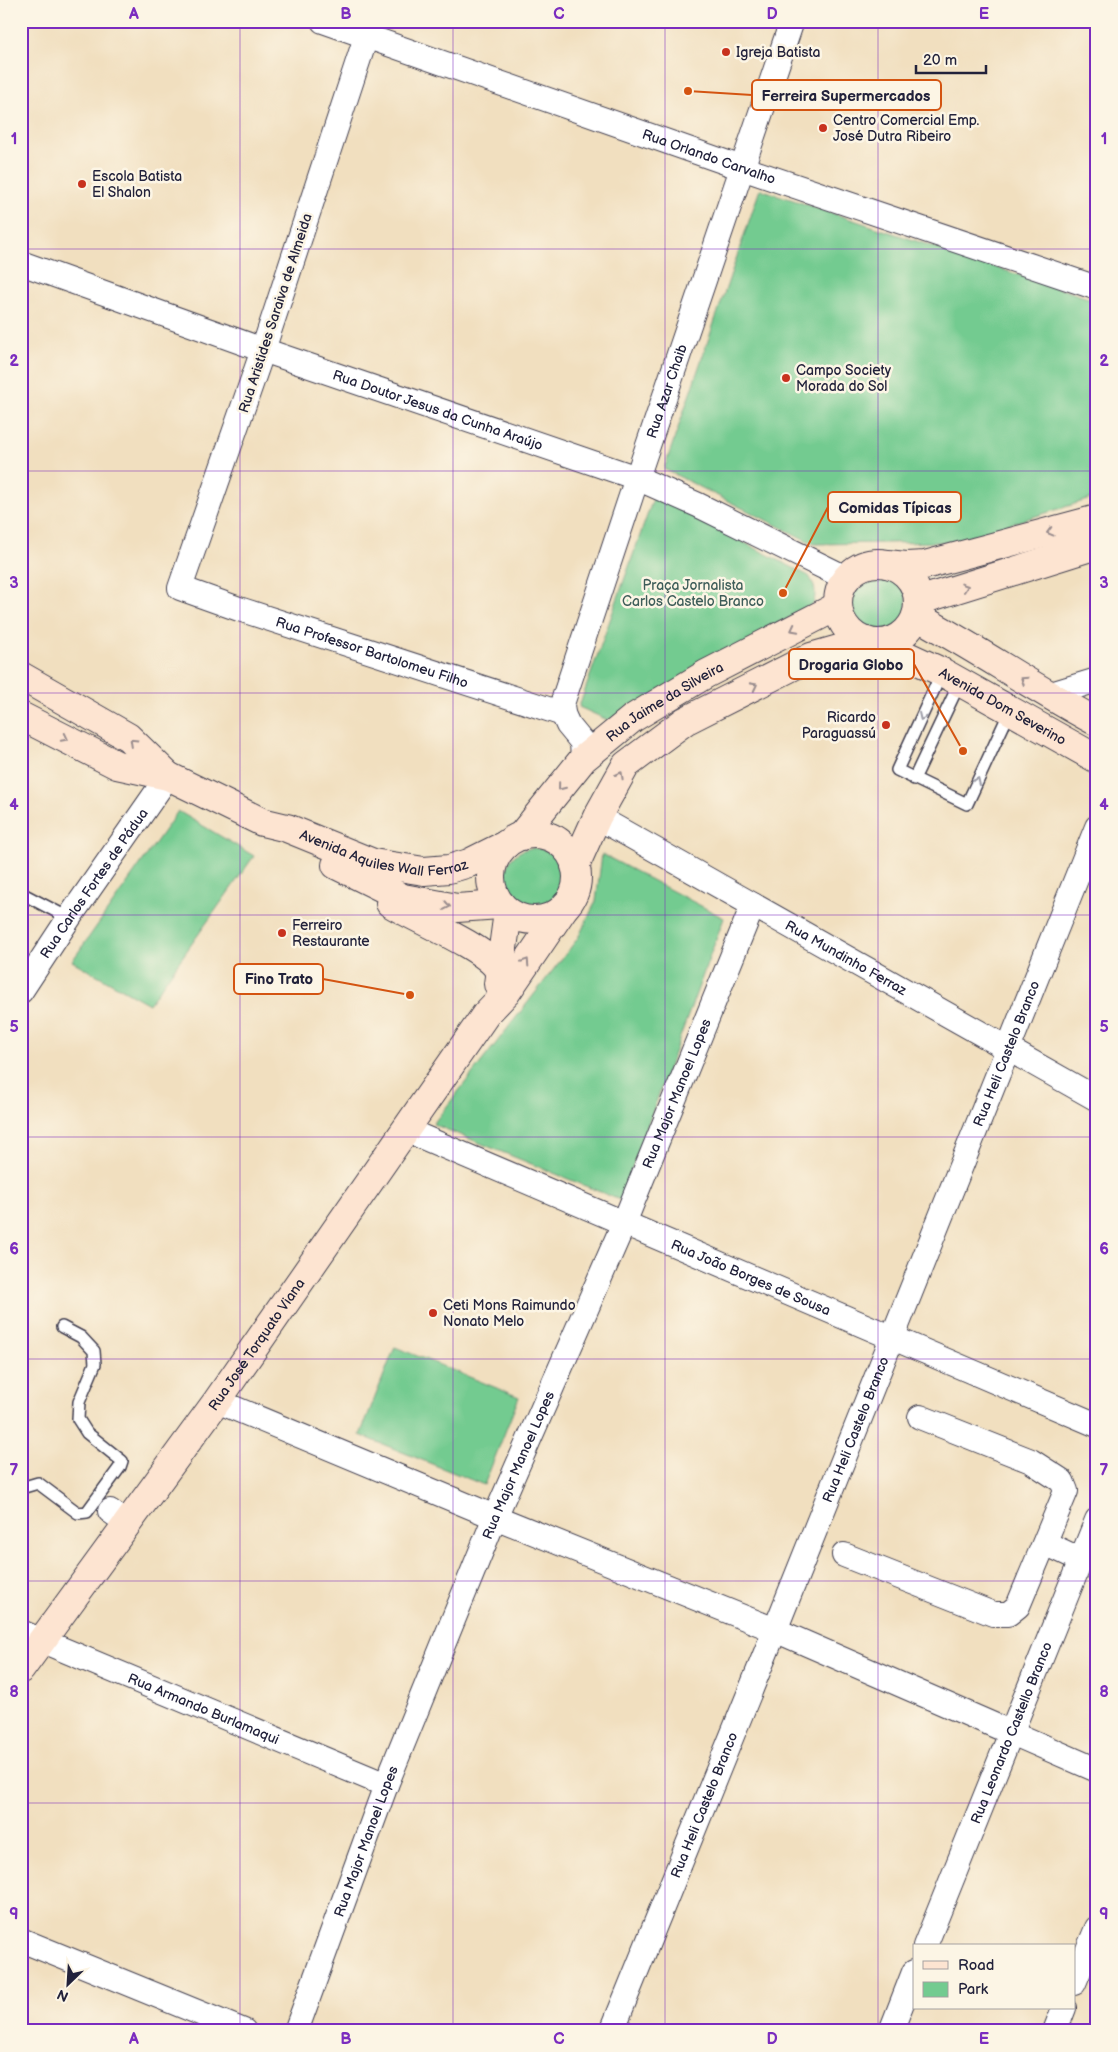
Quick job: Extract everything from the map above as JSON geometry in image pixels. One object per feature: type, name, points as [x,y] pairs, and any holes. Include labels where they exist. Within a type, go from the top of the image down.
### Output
[{"type":"main road","points":[[885,563],[898,568],[908,577],[915,588],[917,609],[910,627],[902,635],[891,641],[873,642],[856,636],[847,628],[841,618],[838,606],[841,586],[852,572],[868,564],[885,563],[906,566],[924,565],[1097,519]]},
{"type":"main road","points":[[917,609],[1097,545]]},
{"type":"main road","name":"Rua Jaime da Silveira","points":[[513,841],[584,759],[633,718],[706,674],[838,606]]},
{"type":"main road","points":[[917,609],[985,656],[1048,695],[1097,722]]},
{"type":"main road","name":"Rua Jaime da Silveira","points":[[575,866],[597,817],[626,765],[684,721],[811,657],[873,642]]},
{"type":"main road","name":"Avenida Dom Severino","points":[[873,642],[951,677],[1097,759]]},
{"type":"main road","name":"Avenida Aquiles Wall Ferraz","points":[[21,676],[128,737],[168,776]]},
{"type":"main road","name":"Avenida Aquiles Wall Ferraz","points":[[21,716],[117,765],[168,776],[262,822],[288,828],[373,863],[424,871],[456,867],[469,863],[513,841]]},
{"type":"main road","name":"Avenida Aquiles Wall Ferraz","points":[[262,822],[281,840],[403,898],[457,908],[504,908]]},
{"type":"main road","points":[[537,834],[558,842],[569,852],[575,866],[577,880],[574,894],[566,906],[556,914],[544,919],[532,920],[520,917],[504,908],[493,891],[490,879],[492,866],[497,855],[513,841],[537,834]]},
{"type":"main road","points":[[337,866],[386,900],[490,960],[497,968],[500,981]]},
{"type":"main road","name":"Rua José Torquato Viana","points":[[21,1669],[31,1636],[111,1512],[217,1401],[486,1014],[506,993],[566,906]]},
{"type":"main road","name":"Rua José Torquato Viana","points":[[486,1014],[500,981],[504,908]]},
{"type":"street","name":"Rua Orlando Carvalho","points":[[323,21],[742,168],[1097,288]]},
{"type":"street","name":"Rua Azar Chaib","points":[[562,714],[562,704],[637,478],[792,21]]},
{"type":"street","name":"Rua Aristides Saraiva de Almeida","points":[[180,588],[263,350],[366,37]]},
{"type":"street","name":"Rua Doutor Jesus da Cunha Araújo","points":[[21,264],[263,350],[637,478],[698,505],[846,578]]},
{"type":"street","name":"Rua Professor Bartolomeu Filho","points":[[180,588],[562,714]]},
{"type":"street","points":[[1048,695],[1097,680]]},
{"type":"street","points":[[562,714],[568,725],[582,742],[584,759]]},
{"type":"street","name":"Rua Carlos Fortes de Pádua","points":[[21,991],[65,916],[168,776]]},
{"type":"street","name":"Rua Mundinho Ferraz","points":[[597,817],[1097,1098]]},
{"type":"street","name":"Rua Heli Castelo Branco","points":[[612,2031],[1097,827]]},
{"type":"street","name":"Rua Major Manoel Lopes","points":[[296,2031],[386,1785],[495,1516],[624,1223],[753,905]]},
{"type":"street","name":"Rua João Borges de Sousa","points":[[406,1130],[1097,1425]]},
{"type":"street","points":[[217,1401],[775,1630],[1097,1770]]},
{"type":"street","points":[[844,1555],[992,1614],[1008,1614],[1018,1606],[1066,1491],[1062,1481],[1031,1461],[920,1417]]},
{"type":"street","name":"Rua Leonardo Castello Branco","points":[[926,1944],[1097,1520]]},
{"type":"street","points":[[1045,1543],[1081,1560]]},
{"type":"street","name":"Rua Armando Burlamaqui","points":[[31,1636],[386,1785]]},
{"type":"street","points":[[1076,1978],[1097,1928]]},
{"type":"street","points":[[21,1940],[244,2031]]},
{"type":"street","points":[[890,2031],[913,1974]]},
{"type":"street","points":[[1055,2031],[1063,2010]]},
{"type":"lane","points":[[951,677],[897,770],[967,804],[1011,709]]},
{"type":"lane","points":[[914,779],[951,677]]},
{"type":"lane","points":[[21,893],[65,916]]},
{"type":"lane","points":[[21,1488],[38,1484],[78,1513],[111,1512],[122,1460],[87,1433],[78,1420],[79,1402],[95,1364],[94,1351],[81,1338],[62,1327]]},
{"type":"green space","points":[[760,189],[1097,301],[1097,497],[953,542],[814,544],[664,469]]},
{"type":"green space","name":"Praça Jornalista Carlos Castelo Branco","points":[[654,496],[809,576],[814,586],[815,596],[813,604],[612,722],[579,707]]},
{"type":"green space","points":[[872,574],[884,574],[899,582],[907,597],[907,609],[899,624],[884,632],[872,632],[857,624],[849,609],[849,597],[857,582]]},
{"type":"green space","points":[[178,811],[254,856],[149,1004],[72,961]]},
{"type":"green space","points":[[534,848],[550,853],[558,861],[563,877],[558,893],[550,901],[534,906],[518,901],[510,893],[505,877],[510,861],[518,853]]},
{"type":"green space","points":[[602,854],[724,918],[620,1200],[433,1124],[578,938],[596,901]]},
{"type":"green space","points":[[395,1347],[519,1397],[484,1485],[360,1435]]},
{"type":"place","name":"Igreja Batista","points":[[726,52]]},
{"type":"place","name":"Ferreira Supermercados","points":[[688,91]]},
{"type":"place","name":"Centro Comercial Emp. José Dutra Ribeiro","points":[[823,128]]},
{"type":"place","name":"Escola Batista El Shalon","points":[[82,184]]},
{"type":"place","name":"Campo Society Morada do Sol","points":[[786,378]]},
{"type":"place","name":"Comidas Típicas","points":[[783,593]]},
{"type":"place","name":"Ricardo Paraguassú","points":[[886,725]]},
{"type":"place","name":"Drogaria Globo","points":[[963,751]]},
{"type":"place","name":"Ferreiro Restaurante","points":[[282,933]]},
{"type":"place","name":"Fino Trato","points":[[410,995]]},
{"type":"place","name":"Ceti Mons Raimundo Nonato Melo","points":[[433,1313]]}]
